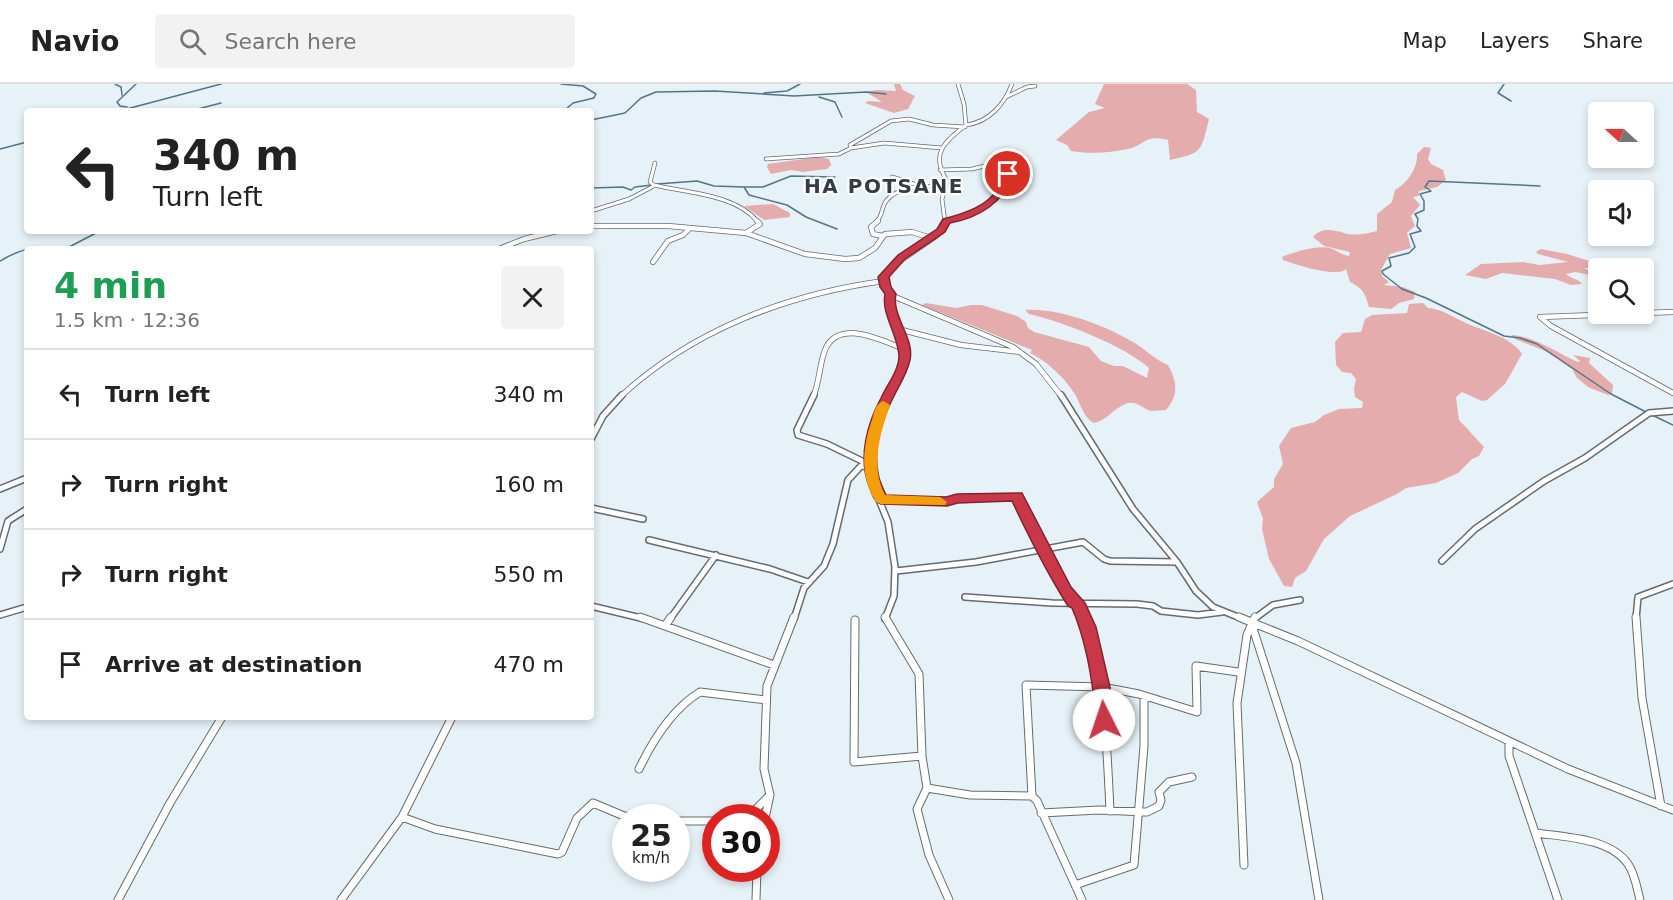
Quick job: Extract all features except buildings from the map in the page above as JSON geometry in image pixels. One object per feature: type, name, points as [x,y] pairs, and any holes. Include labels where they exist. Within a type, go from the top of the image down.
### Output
[{"type":"street","points":[[958,84],[964,104],[965,126]]},
{"type":"street","points":[[851,148],[850,145],[891,120],[909,119],[933,125],[965,126],[986,121],[1006,97],[1012,84]]},
{"type":"street","points":[[1006,97],[1032,85]]},
{"type":"street","points":[[965,126],[948,139],[940,155],[940,170],[947,181],[942,198],[946,221],[941,230],[895,263],[884,277],[884,282],[891,294],[929,313],[1022,352],[1050,380],[1082,425],[1133,509],[1177,562],[1196,591],[1213,607],[1223,612],[1298,641],[1568,769],[1673,810]]},
{"type":"street","points":[[766,159],[828,156],[851,148],[884,143],[942,148]]},
{"type":"street","points":[[655,163],[650,182],[654,185],[702,195],[747,212],[760,224],[747,233]]},
{"type":"street","points":[[940,170],[972,169],[993,164]]},
{"type":"street","points":[[946,221],[966,217],[994,199],[1011,173]]},
{"type":"street","points":[[892,177],[917,185],[945,186]]},
{"type":"street","points":[[594,210],[629,199],[654,185]]},
{"type":"street","points":[[883,236],[873,234],[871,227],[881,218],[880,211],[884,204],[895,194],[917,185]]},
{"type":"street","points":[[594,226],[668,226],[747,233],[805,254],[845,260],[859,258],[875,248],[885,234],[900,231],[912,232],[931,238]]},
{"type":"street","points":[[653,262],[668,241],[683,235],[689,229]]},
{"type":"street","points":[[506,246],[534,234]]},
{"type":"street","points":[[594,433],[608,407],[674,354],[714,332],[774,305],[835,288],[884,282]]},
{"type":"street","points":[[867,466],[872,439],[886,399],[905,358],[889,303],[891,294]]},
{"type":"street","points":[[1654,313],[1673,312]]},
{"type":"street","points":[[1588,315],[1540,317],[1551,326],[1673,393]]},
{"type":"street","points":[[898,329],[961,345],[1022,352]]},
{"type":"street","points":[[902,348],[855,332],[845,333],[835,340],[826,348],[814,393],[797,430],[798,435],[827,444],[864,462],[881,499],[892,542],[896,571],[894,596],[885,618],[919,674],[922,756],[927,788],[917,809],[929,855],[949,900]]},
{"type":"street","points":[[1442,561],[1475,529],[1544,481],[1585,458],[1649,413],[1673,411]]},
{"type":"street","points":[[768,804],[770,795],[764,769],[767,686],[808,582],[824,566],[833,544],[848,480],[861,466],[867,466]]},
{"type":"street","points":[[0,489],[24,478]]},
{"type":"street","points":[[881,499],[947,502],[957,498],[1017,496],[1044,550],[1076,603],[1092,640],[1102,687],[1110,811]]},
{"type":"street","points":[[594,509],[644,519]]},
{"type":"street","points":[[0,549],[8,521],[24,511]]},
{"type":"street","points":[[649,540],[780,571],[808,582]]},
{"type":"street","points":[[896,571],[976,562],[1083,542],[1104,559],[1110,561],[1177,562]]},
{"type":"street","points":[[665,626],[716,555]]},
{"type":"street","points":[[1661,806],[1637,668],[1635,607],[1638,597],[1673,584]]},
{"type":"street","points":[[965,597],[1137,604],[1153,606],[1161,611],[1198,615],[1223,612]]},
{"type":"street","points":[[1244,865],[1245,827],[1236,735],[1238,672],[1251,622],[1280,601],[1300,600]]},
{"type":"street","points":[[594,606],[611,609],[665,626],[774,665]]},
{"type":"street","points":[[0,615],[24,608]]},
{"type":"street","points":[[855,620],[854,762],[922,756]]},
{"type":"street","points":[[1251,622],[1296,763],[1320,900]]},
{"type":"street","points":[[1082,900],[1037,801],[1032,796],[1026,685],[1102,687],[1144,696],[1197,712],[1196,666],[1238,672]]},
{"type":"street","points":[[639,769],[658,736],[692,696],[700,692],[766,700]]},
{"type":"street","points":[[1075,885],[1134,865],[1144,747],[1144,696]]},
{"type":"street","points":[[118,900],[170,803],[220,720]]},
{"type":"street","points":[[341,900],[402,817],[450,720]]},
{"type":"street","points":[[1509,742],[1509,756],[1558,900]]},
{"type":"street","points":[[1041,813],[1147,812],[1158,806],[1161,800],[1159,792],[1169,782],[1192,777]]},
{"type":"street","points":[[927,788],[970,795],[1032,796]]},
{"type":"street","points":[[761,804],[770,795]]},
{"type":"street","points":[[402,817],[435,829],[558,854],[562,852],[578,815],[586,806],[593,803],[612,811]]},
{"type":"street","points":[[1536,833],[1603,846],[1617,855],[1628,864],[1640,900]]},
{"type":"street","points":[[756,900],[757,882]]},
{"type":"shaded area","points":[[894,84],[900,84],[903,90],[915,96],[908,109],[894,113],[865,103],[868,101],[882,102],[866,92],[896,91]]},
{"type":"shaded area","points":[[1104,84],[1187,84],[1196,90],[1197,112],[1209,119],[1199,149],[1189,155],[1170,160],[1168,140],[1154,138],[1121,150],[1092,153],[1071,151],[1067,145],[1056,140],[1089,112],[1105,108],[1095,104]]},
{"type":"shaded area","points":[[1424,147],[1431,148],[1428,159],[1431,164],[1443,170],[1446,180],[1437,187],[1419,191],[1419,196],[1413,197],[1420,205],[1411,216],[1415,226],[1407,233],[1411,248],[1390,254],[1381,270],[1382,276],[1389,282],[1384,285],[1403,287],[1415,292],[1414,299],[1399,303],[1391,309],[1369,307],[1363,292],[1350,282],[1346,269],[1326,271],[1283,260],[1282,257],[1287,255],[1319,247],[1330,248],[1349,256],[1350,252],[1324,246],[1313,237],[1328,230],[1348,234],[1377,231],[1377,214],[1392,202],[1395,190],[1410,175],[1416,165],[1417,154]]},
{"type":"shaded area","points":[[818,157],[829,159],[831,165],[827,169],[803,172],[791,170],[771,174],[767,167],[768,164]]},
{"type":"shaded area","points":[[773,204],[790,213],[790,217],[764,220],[744,206]]},
{"type":"shaded area","points":[[1541,249],[1588,261],[1588,268],[1584,268],[1588,270],[1588,275],[1575,272],[1566,274],[1582,284],[1571,285],[1555,279],[1502,273],[1486,279],[1465,275],[1481,264],[1523,262],[1540,265],[1568,262],[1536,252]]},
{"type":"shaded area","points":[[926,303],[956,308],[982,305],[1017,316],[1034,332],[1089,347],[1101,361],[1114,366],[1123,366],[1147,378],[1149,368],[1125,351],[1092,335],[1029,314],[1025,310],[1052,312],[1095,324],[1133,342],[1168,365],[1175,382],[1173,399],[1166,410],[1151,411],[1138,404],[1128,403],[1094,423],[1085,415],[1067,383],[1056,371],[1030,353],[1032,350],[922,305]]},
{"type":"shaded area","points":[[1423,303],[1428,308],[1442,311],[1504,338],[1522,354],[1505,384],[1487,400],[1482,401],[1462,392],[1456,397],[1459,420],[1484,447],[1479,456],[1472,459],[1458,473],[1436,483],[1406,488],[1350,516],[1324,539],[1306,571],[1295,578],[1292,587],[1284,586],[1269,559],[1262,529],[1263,519],[1257,502],[1274,487],[1274,479],[1283,464],[1279,446],[1291,428],[1315,422],[1324,415],[1339,409],[1362,408],[1363,402],[1355,397],[1356,379],[1351,373],[1342,372],[1336,365],[1335,342],[1343,333],[1361,332],[1365,319],[1372,315],[1407,313],[1409,304]]},
{"type":"shaded area","points":[[1511,335],[1528,338],[1578,362],[1580,361],[1573,355],[1590,358],[1589,363],[1613,385],[1612,394],[1608,395],[1588,387],[1577,378],[1572,369],[1545,351],[1515,339]]},
{"type":"waterway","points":[[115,84],[121,87],[122,95]]},
{"type":"waterway","points":[[127,107],[120,106],[117,102],[136,84]]},
{"type":"waterway","points":[[130,108],[221,84]]},
{"type":"waterway","points":[[561,84],[583,86],[596,94],[594,98],[573,103],[567,108]]},
{"type":"waterway","points":[[764,93],[787,91],[800,84]]},
{"type":"waterway","points":[[1504,84],[1498,93],[1511,101]]},
{"type":"waterway","points":[[594,119],[625,113],[641,98],[656,92],[715,91],[794,96],[866,92],[886,94]]},
{"type":"waterway","points":[[819,97],[835,102],[842,117]]},
{"type":"waterway","points":[[202,108],[221,103]]},
{"type":"waterway","points":[[0,149],[24,143]]},
{"type":"waterway","points":[[744,187],[763,187],[791,176],[835,177]]},
{"type":"waterway","points":[[657,184],[697,181],[714,186],[744,187]]},
{"type":"waterway","points":[[1540,186],[1429,181],[1425,187],[1431,191],[1420,194],[1424,201],[1424,210],[1415,214],[1418,219],[1417,226],[1421,231],[1410,234],[1415,247],[1409,253],[1389,258],[1391,266],[1382,271],[1383,274],[1402,289],[1426,298],[1504,336],[1520,338],[1537,344],[1611,394],[1646,412]]},
{"type":"waterway","points":[[594,188],[623,187],[631,190],[635,187],[652,185]]},
{"type":"waterway","points":[[744,187],[749,195],[787,205],[806,217],[837,229]]},
{"type":"waterway","points":[[71,246],[94,234]]},
{"type":"waterway","points":[[0,261],[24,250]]},
{"type":"waterway","points":[[1652,415],[1673,425]]},
{"type":"slow traffic","points":[[883,405],[872,439],[871,473],[876,492],[881,499],[940,502]]},
{"type":"district","name":"HA POTSANE","points":[[884,186]]},
{"type":"route","points":[[1008,174],[1005,186],[999,195],[966,217],[946,221],[941,230],[902,257],[884,277],[886,287],[891,294],[889,303],[900,334],[905,358],[897,380],[886,399],[872,439],[873,485],[881,499],[947,502],[957,498],[1017,496],[1029,525],[1074,603],[1077,603],[1088,627],[1102,687],[1104,720]]}]
